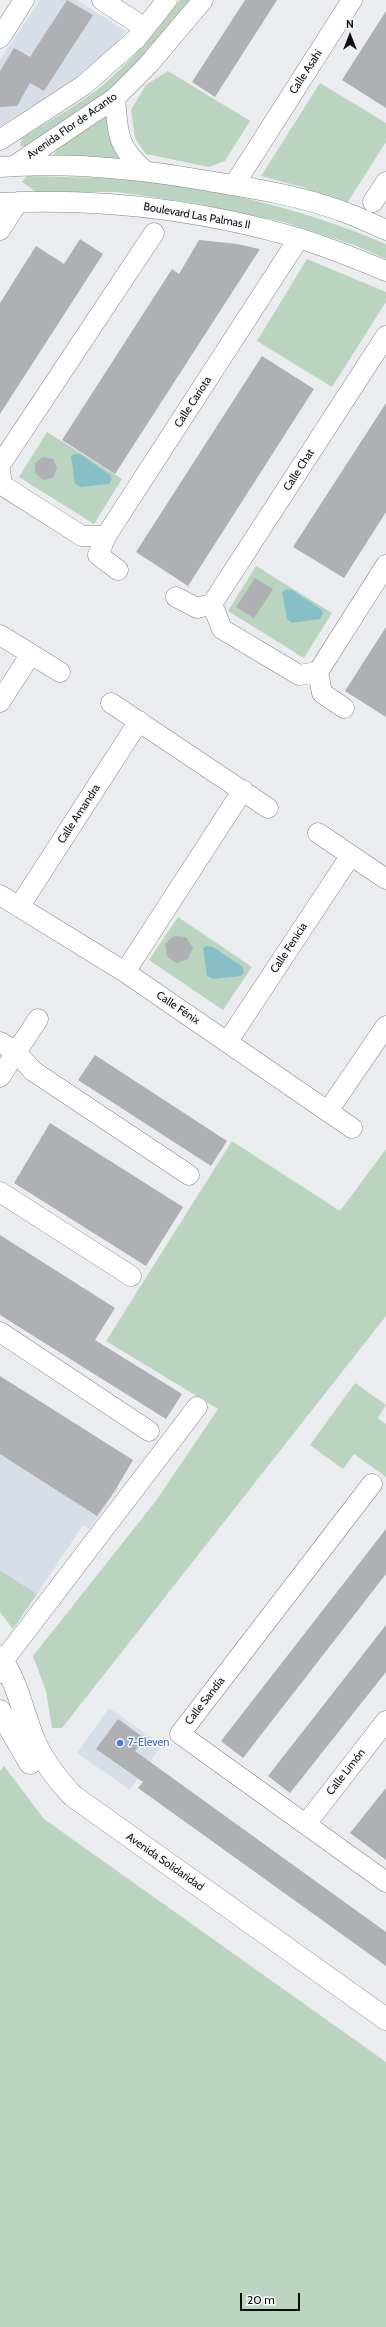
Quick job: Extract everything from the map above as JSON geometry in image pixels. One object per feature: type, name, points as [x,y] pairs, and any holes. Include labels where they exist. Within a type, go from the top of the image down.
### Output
[{"type":"main road","name":"Avenida Solidaridad","points":[[1,1664],[34,1741],[54,1775],[73,1796],[386,2019]]},
{"type":"main road","name":"Avenida Solidaridad","points":[[0,1711],[33,1768],[64,1806],[386,2034]]},
{"type":"street","points":[[0,38],[24,0]]},
{"type":"street","points":[[102,0],[145,28]]},
{"type":"street","points":[[0,140],[84,85],[136,39],[167,0]]},
{"type":"street","name":"Avenida Flor de Acanto","points":[[5,169],[115,98],[148,65],[192,16],[203,0]]},
{"type":"street","name":"Calle Asahi","points":[[234,185],[272,123],[352,0]]},
{"type":"street","points":[[115,98],[118,137],[131,159],[144,170]]},
{"type":"street","points":[[5,169],[68,164],[144,170],[234,185],[288,196],[341,211],[386,230]]},
{"type":"street","points":[[373,202],[386,182]]},
{"type":"street","points":[[0,230],[9,202]]},
{"type":"street","name":"Boulevard Las Palmas II","points":[[9,202],[94,203],[151,208],[244,223],[300,238],[386,271]]},
{"type":"street","points":[[0,465],[154,233]]},
{"type":"street","name":"Calle Cariota","points":[[118,570],[98,555],[106,536],[300,238]]},
{"type":"street","name":"Calle Chat","points":[[212,604],[386,336]]},
{"type":"street","points":[[0,471],[2,484],[82,536],[106,536]]},
{"type":"street","points":[[344,708],[322,693],[318,672],[386,565]]},
{"type":"street","points":[[176,597],[198,608],[212,604],[222,629],[299,675],[318,672]]},
{"type":"street","points":[[0,635],[60,672]]},
{"type":"street","points":[[0,702],[31,654]]},
{"type":"street","points":[[111,702],[268,808]]},
{"type":"street","name":"Calle Amandra","points":[[19,907],[139,721]]},
{"type":"street","points":[[125,972],[243,790]]},
{"type":"street","points":[[318,833],[386,879]]},
{"type":"street","name":"Calle Fenicia","points":[[228,1042],[351,855]]},
{"type":"street","name":"Calle Fénix","points":[[0,895],[125,972],[352,1128]]},
{"type":"street","points":[[0,1077],[8,1047],[38,1019]]},
{"type":"street","points":[[328,1111],[386,1026]]},
{"type":"street","points":[[8,1047],[32,1071],[189,1175]]},
{"type":"street","points":[[0,1192],[131,1276]]},
{"type":"street","points":[[0,1332],[148,1431]]},
{"type":"street","points":[[1,1664],[197,1407]]},
{"type":"street","name":"Calle Sandía","points":[[372,1484],[180,1734],[386,1882]]},
{"type":"street","name":"Calle Limón","points":[[306,1824],[386,1720]]},
{"type":"shaded area","points":[[40,0],[77,0],[125,31],[114,48],[74,79],[0,129],[0,60]]},
{"type":"shaded area","points":[[0,1412],[119,1488],[89,1529],[83,1525],[37,1594],[0,1570]]},
{"type":"shaded area","points":[[109,1708],[162,1745],[130,1790],[77,1753]]},
{"type":"green space","points":[[180,0],[192,0],[138,65],[100,98],[27,146],[20,146],[22,138],[79,103],[109,80],[142,47]]},
{"type":"green space","points":[[168,71],[250,121],[225,161],[209,167],[146,154],[135,138],[131,110],[146,85]]},
{"type":"green space","points":[[320,83],[386,123],[386,142],[347,203],[302,187],[261,176]]},
{"type":"green space","points":[[109,115],[107,127],[113,147],[121,159],[53,156],[58,148]]},
{"type":"green space","points":[[27,176],[104,178],[150,182],[254,200],[288,209],[354,231],[386,244],[386,259],[357,246],[284,222],[199,204],[117,192],[36,192],[22,182]]},
{"type":"green space","points":[[307,259],[386,292],[386,302],[332,387],[257,341]]},
{"type":"green space","points":[[47,432],[122,479],[94,524],[19,477]]},
{"type":"green space","points":[[256,566],[332,613],[304,658],[228,611]]},
{"type":"green space","points":[[178,917],[252,967],[223,1010],[149,960]]},
{"type":"green space","points":[[232,1141],[340,1211],[386,1149],[386,1316],[62,1728],[52,1728],[46,1691],[33,1656],[155,1502],[218,1409],[106,1341]]},
{"type":"green space","points":[[355,1383],[386,1405],[378,1418],[386,1424],[386,1477],[354,1454],[343,1469],[310,1445]]},
{"type":"green space","points":[[0,1570],[37,1594],[13,1629],[0,1612]]},
{"type":"green space","points":[[4,1766],[44,1819],[386,2062],[386,2327],[0,2327],[0,1771]]},
{"type":"water","points":[[80,454],[110,475],[112,479],[109,484],[81,487],[75,484],[71,456]]},
{"type":"water","points":[[287,589],[292,590],[322,610],[323,614],[320,619],[292,623],[287,619],[282,592]]},
{"type":"water","points":[[207,946],[213,947],[243,967],[244,972],[241,976],[213,979],[207,976],[203,948]]},
{"type":"building","points":[[67,0],[93,15],[44,91],[30,83],[17,106],[0,107],[0,71],[14,48],[30,57]]},
{"type":"building","points":[[245,0],[277,0],[215,97],[192,82]]},
{"type":"building","points":[[386,11],[386,108],[342,80]]},
{"type":"building","points":[[80,239],[103,254],[0,414],[0,303],[36,246],[64,264]]},
{"type":"building","points":[[199,240],[237,244],[260,249],[115,474],[62,440],[172,269],[179,274]]},
{"type":"building","points":[[262,356],[314,389],[188,586],[136,552]]},
{"type":"building","points":[[386,403],[386,512],[344,578],[293,547]]},
{"type":"building","points":[[43,457],[53,459],[57,468],[53,478],[43,480],[35,473],[35,463]]},
{"type":"building","points":[[255,578],[273,589],[254,618],[236,607]]},
{"type":"building","points":[[386,627],[386,717],[345,691]]},
{"type":"building","points":[[174,936],[186,937],[193,948],[188,959],[177,963],[167,957],[165,944]]},
{"type":"building","points":[[95,1055],[227,1141],[211,1166],[78,1080]]},
{"type":"building","points":[[50,1123],[183,1207],[146,1266],[14,1183]]},
{"type":"building","points":[[0,1235],[115,1308],[95,1340],[182,1394],[166,1419],[0,1315]]},
{"type":"building","points":[[0,1376],[133,1460],[116,1489],[97,1516],[0,1454]]},
{"type":"building","points":[[386,1529],[386,1574],[243,1758],[221,1741]]},
{"type":"building","points":[[386,1625],[386,1672],[290,1793],[268,1776]]},
{"type":"building","points":[[118,1719],[144,1738],[135,1751],[386,1932],[386,1966],[138,1788],[143,1782],[96,1749]]},
{"type":"building","points":[[386,1788],[386,1860],[350,1833]]},
{"type":"place","name":"7-Eleven","points":[[120,1743]]}]
